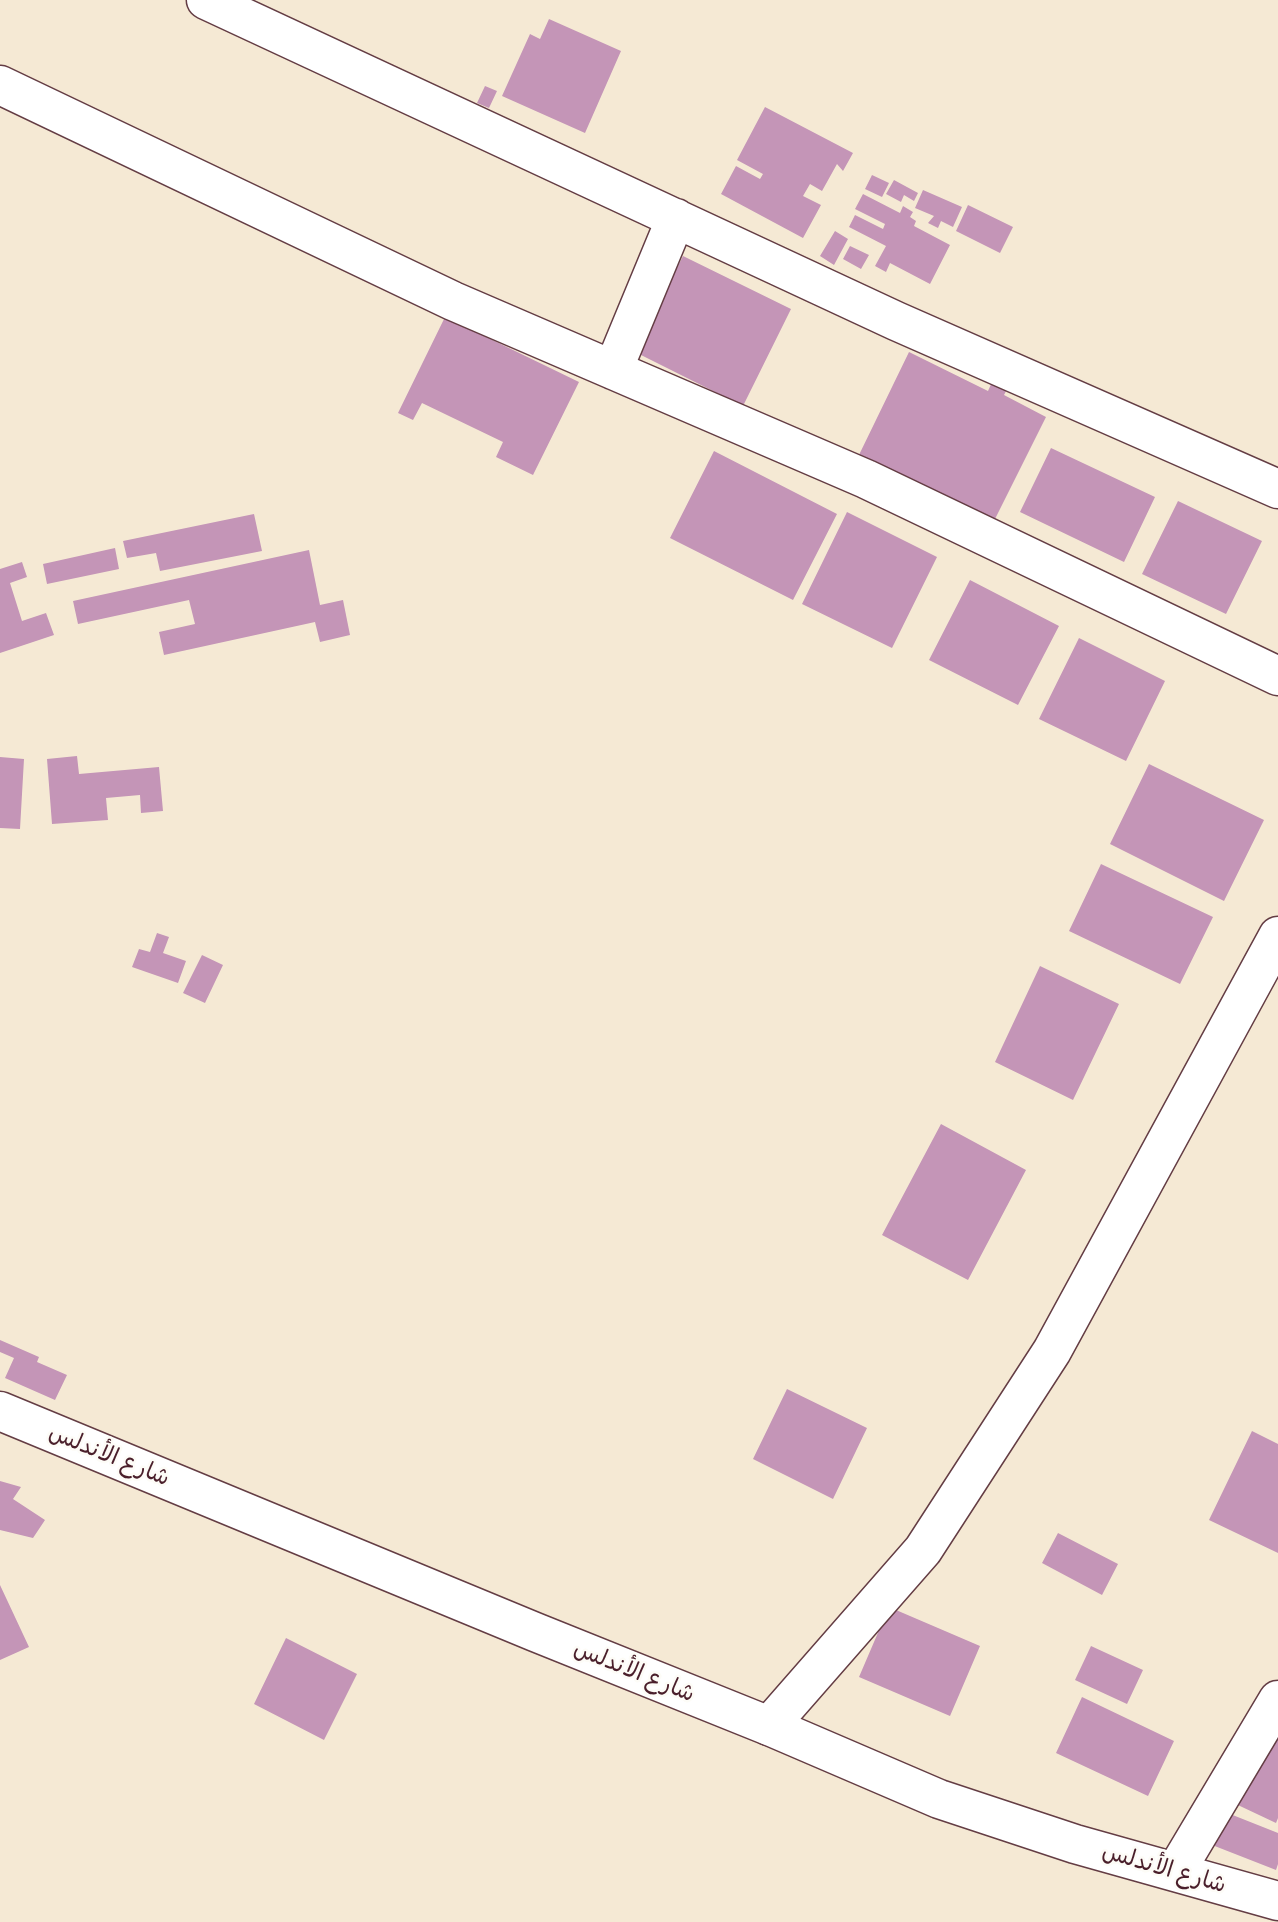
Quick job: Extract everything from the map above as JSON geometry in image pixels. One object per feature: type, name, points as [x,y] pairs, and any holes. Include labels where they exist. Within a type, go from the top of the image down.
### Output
[{"type":"street","points":[[206,0],[896,321],[1278,489]]},
{"type":"street","points":[[0,85],[453,301],[866,479],[1278,676]]},
{"type":"street","points":[[612,370],[676,218]]},
{"type":"street","points":[[769,1726],[923,1550],[1052,1351],[1278,936]]},
{"type":"street","name":"شارع الأندلس","points":[[0,1411],[769,1726],[939,1800],[1076,1844],[1278,1901]]},
{"type":"street","points":[[1177,1871],[1278,1700]]},
{"type":"building","points":[[549,19],[621,51],[585,133],[502,96],[530,34],[540,39]]},
{"type":"building","points":[[485,86],[497,91],[489,108],[477,103]]},
{"type":"building","points":[[765,107],[853,153],[843,171],[837,164],[822,191],[810,184],[803,196],[821,205],[803,238],[721,194],[736,166],[760,179],[763,174],[737,160]]},
{"type":"building","points":[[872,175],[889,183],[882,197],[865,189]]},
{"type":"building","points":[[894,180],[918,193],[914,201],[904,195],[901,202],[886,194]]},
{"type":"building","points":[[923,190],[962,207],[953,227],[941,221],[938,228],[928,223],[934,216],[915,208]]},
{"type":"building","points":[[863,194],[900,213],[903,206],[913,212],[910,217],[916,221],[914,226],[950,245],[930,284],[890,263],[886,272],[875,266],[886,246],[849,227],[855,215],[883,229],[885,224],[855,209]]},
{"type":"building","points":[[968,205],[1013,227],[1000,253],[956,231]]},
{"type":"building","points":[[835,231],[848,239],[834,265],[820,256]]},
{"type":"building","points":[[850,246],[869,255],[861,269],[843,259]]},
{"type":"building","points":[[683,256],[791,309],[743,406],[635,352]]},
{"type":"building","points":[[445,317],[579,382],[533,475],[496,457],[503,442],[422,403],[413,420],[398,413]]},
{"type":"building","points":[[909,352],[988,391],[992,382],[1007,389],[1004,395],[1046,417],[993,523],[858,457]]},
{"type":"building","points":[[1051,448],[1155,497],[1124,562],[1020,512]]},
{"type":"building","points":[[714,451],[837,514],[793,600],[670,538]]},
{"type":"building","points":[[1178,501],[1262,541],[1226,614],[1142,574]]},
{"type":"building","points":[[847,512],[937,557],[892,648],[802,604]]},
{"type":"building","points":[[254,514],[262,551],[160,571],[156,553],[127,558],[123,541]]},
{"type":"building","points":[[115,548],[119,569],[47,584],[43,564]]},
{"type":"building","points":[[309,550],[320,605],[343,600],[350,635],[320,642],[315,622],[164,655],[159,632],[195,624],[189,600],[78,624],[73,601]]},
{"type":"building","points":[[22,562],[27,577],[10,583],[22,621],[46,613],[54,635],[0,653],[0,569]]},
{"type":"building","points":[[970,580],[1059,626],[1018,705],[929,660]]},
{"type":"building","points":[[1079,638],[1165,681],[1126,761],[1039,719]]},
{"type":"building","points":[[77,756],[79,774],[159,767],[163,811],[141,813],[140,795],[106,798],[108,820],[52,824],[47,759]]},
{"type":"building","points":[[0,757],[24,759],[20,829],[0,828]]},
{"type":"building","points":[[1149,764],[1264,820],[1224,901],[1110,844]]},
{"type":"building","points":[[1101,864],[1213,917],[1180,984],[1069,931]]},
{"type":"building","points":[[157,933],[169,937],[163,953],[186,961],[178,983],[132,967],[139,949],[150,952]]},
{"type":"building","points":[[202,955],[223,965],[205,1003],[183,993]]},
{"type":"building","points":[[1040,966],[1119,1004],[1073,1100],[995,1062]]},
{"type":"building","points":[[941,1124],[1026,1170],[968,1280],[882,1235]]},
{"type":"building","points":[[0,1340],[39,1357],[37,1362],[67,1375],[55,1400],[5,1378],[14,1358],[0,1352]]},
{"type":"building","points":[[787,1389],[867,1428],[833,1499],[753,1459]]},
{"type":"building","points":[[1252,1431],[1278,1444],[1278,1553],[1209,1520]]},
{"type":"building","points":[[0,1481],[21,1487],[13,1499],[45,1520],[33,1538],[0,1530]]},
{"type":"building","points":[[1058,1533],[1118,1564],[1102,1595],[1042,1563]]},
{"type":"building","points":[[0,1585],[29,1647],[0,1660]]},
{"type":"building","points":[[889,1607],[980,1646],[950,1716],[859,1677]]},
{"type":"building","points":[[286,1638],[357,1674],[324,1740],[254,1704]]},
{"type":"building","points":[[1091,1646],[1143,1670],[1127,1704],[1075,1680]]},
{"type":"building","points":[[1082,1697],[1174,1741],[1148,1796],[1056,1753]]},
{"type":"building","points":[[1278,1711],[1278,1818],[1276,1823],[1223,1798]]},
{"type":"building","points":[[1220,1810],[1278,1833],[1276,1870],[1207,1843]]}]
